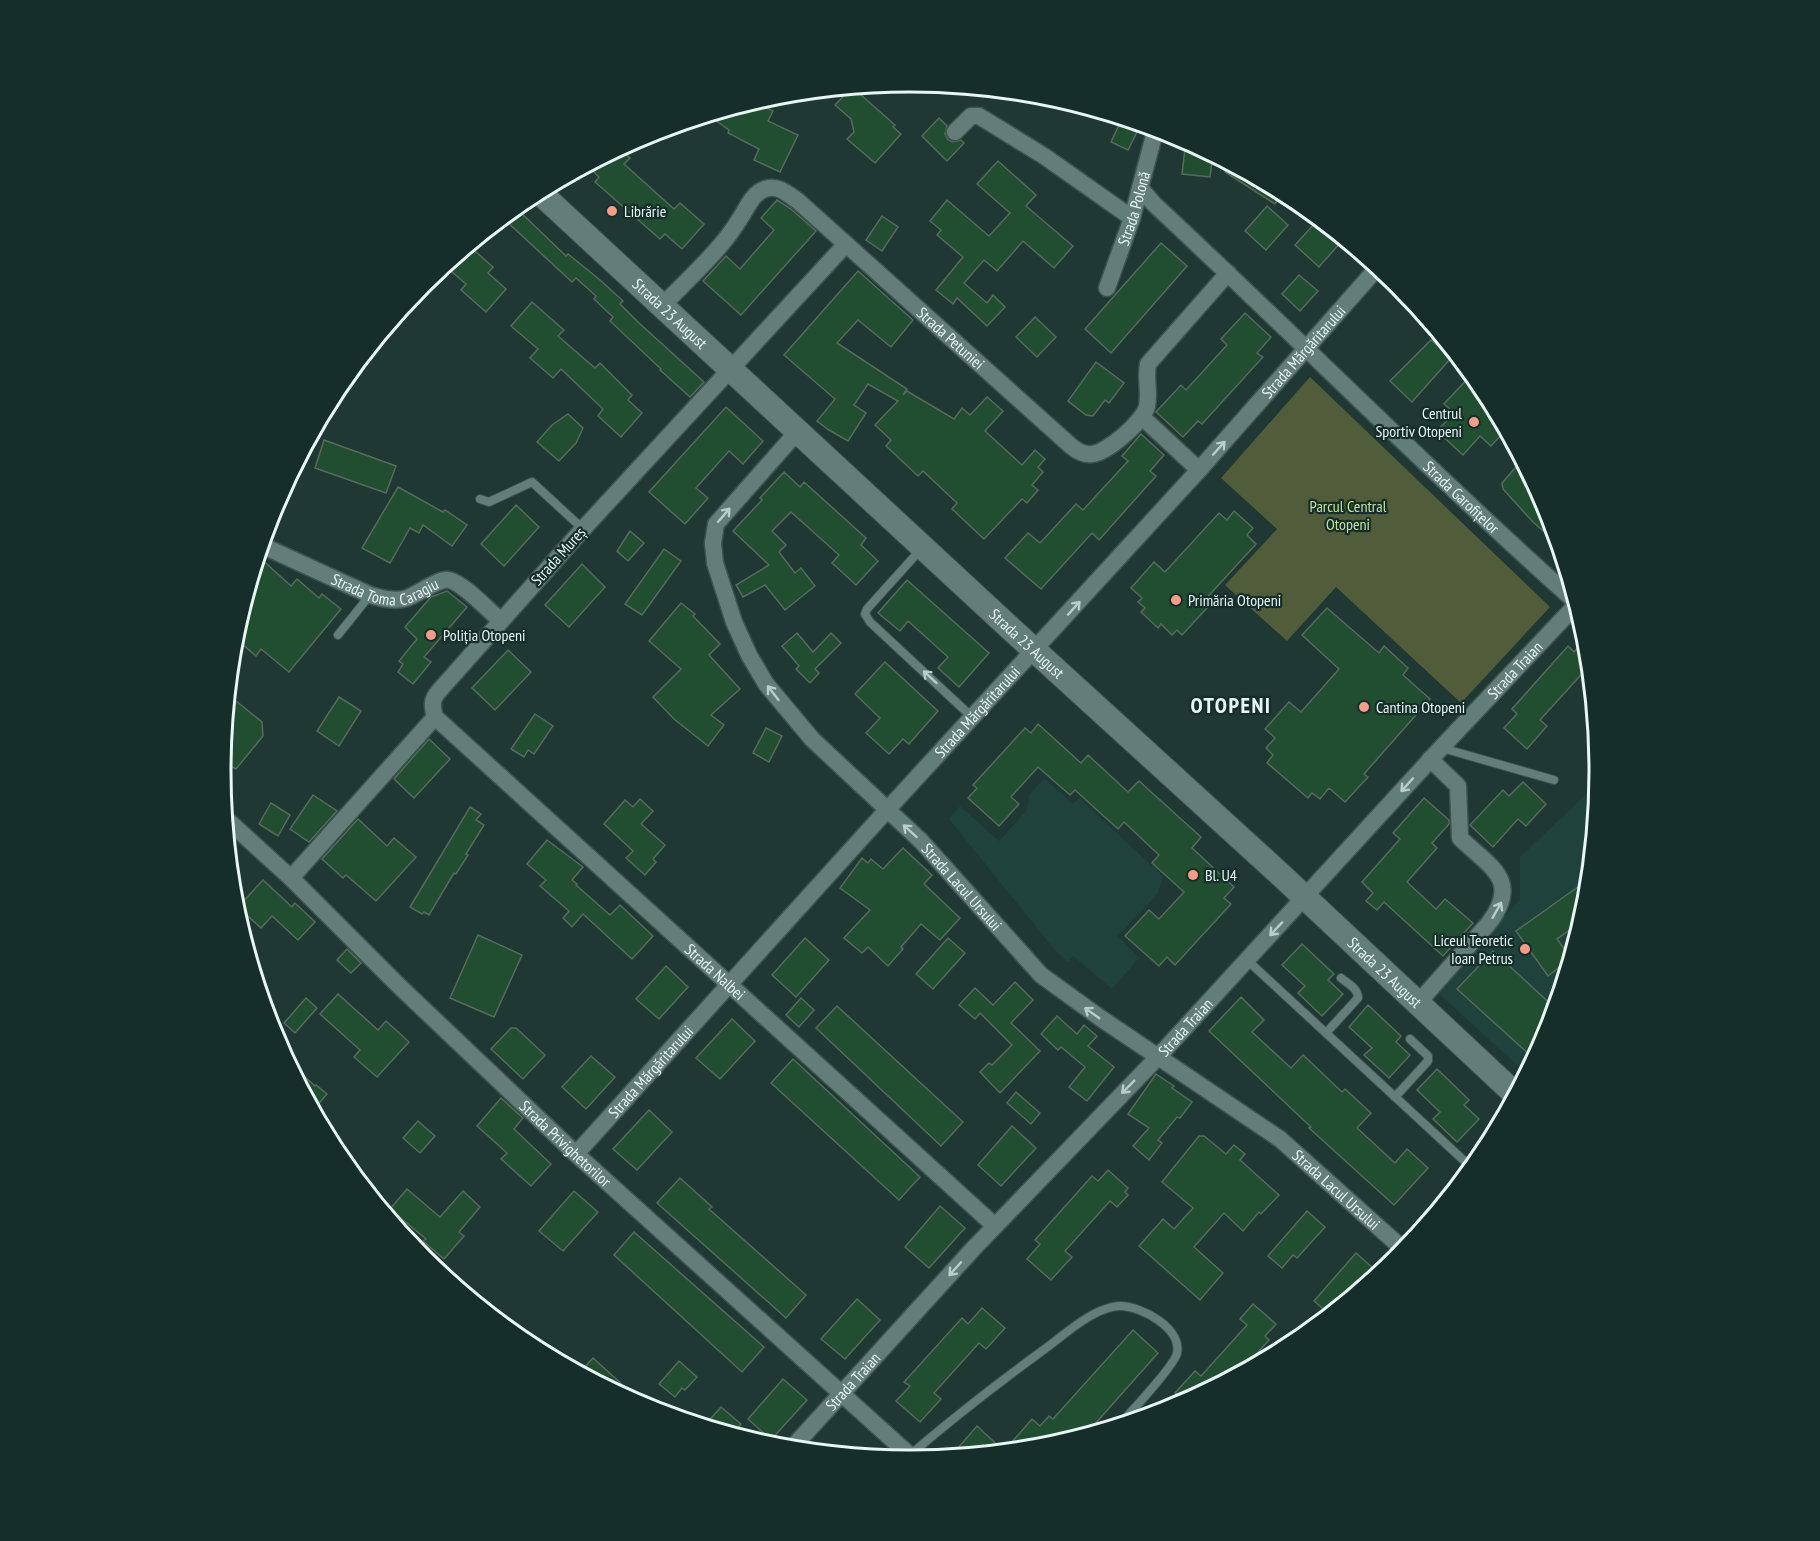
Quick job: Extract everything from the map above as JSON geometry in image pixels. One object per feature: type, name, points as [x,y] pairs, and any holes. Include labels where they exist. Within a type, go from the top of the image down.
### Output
[{"type":"main road","name":"Strada 23 August","points":[[546,198],[1509,1089]]},
{"type":"street","points":[[956,132],[970,116],[979,116],[1044,156],[1132,218]]},
{"type":"street","name":"Strada Polonă","points":[[1107,288],[1132,218],[1154,137]]},
{"type":"street","name":"Strada Petuniei","points":[[662,306],[727,236],[753,196],[768,187],[785,191],[1077,451],[1092,454],[1101,452],[1124,435],[1142,417]]},
{"type":"street","name":"Strada Garofițelor","points":[[1140,188],[1154,204],[1565,593]]},
{"type":"street","name":"Strada Mureș","points":[[435,717],[432,706],[433,698],[500,620],[846,244]]},
{"type":"street","points":[[1199,470],[1142,417],[1147,409],[1148,400],[1146,375],[1148,364],[1228,273]]},
{"type":"street","name":"Strada Mărgăritarului","points":[[576,1154],[1199,470],[1372,273]]},
{"type":"street","name":"Strada Lacul Ursului","points":[[797,432],[716,524],[713,543],[715,563],[734,621],[749,655],[766,684],[812,739],[947,869],[1041,975],[1280,1139],[1397,1244]]},
{"type":"street","name":"Strada Toma Caragiu","points":[[268,548],[370,595],[385,599],[405,598],[448,579],[458,584],[500,620]]},
{"type":"street","name":"Strada Traian","points":[[799,1440],[995,1226],[1158,1057],[1569,610]]},
{"type":"street","points":[[291,878],[435,717]]},
{"type":"street","name":"Strada Nalbei","points":[[435,717],[995,1226]]},
{"type":"street","points":[[1418,1003],[1489,923],[1499,910],[1504,895],[1503,882],[1492,868],[1460,838],[1458,786],[1436,753]]},
{"type":"street","name":"Strada Privighetorilor","points":[[233,825],[291,878],[397,984],[576,1154],[904,1450]]},
{"type":"lane","points":[[480,499],[489,502],[532,482],[583,529]]},
{"type":"lane","points":[[923,548],[867,609],[866,614],[870,622],[972,717]]},
{"type":"lane","points":[[338,635],[370,595]]},
{"type":"lane","points":[[1436,753],[1554,780]]},
{"type":"lane","points":[[1247,960],[1465,1162]]},
{"type":"lane","points":[[1326,1033],[1358,998],[1358,993],[1354,988],[1341,978]]},
{"type":"lane","points":[[1395,1097],[1428,1061],[1428,1056],[1410,1039]]},
{"type":"lane","points":[[920,1450],[987,1391],[1094,1314],[1118,1305],[1137,1308],[1149,1313],[1169,1330],[1177,1343],[1178,1355],[1139,1409]]},
{"type":"shaded area","points":[[1044,778],[1073,804],[1079,798],[1163,876],[1158,893],[1118,936],[1139,958],[1112,989],[1073,956],[1068,962],[1054,949],[949,819],[960,806],[999,841],[1027,810],[1029,795]]},
{"type":"shaded area","name":"Liceul Teoretic Ioan Petrus","points":[[1589,792],[1583,859],[1566,946],[1553,989],[1520,1068],[1438,993],[1520,899],[1520,857]]},
{"type":"green space","name":"Parcul Central Otopeni","points":[[1310,377],[1550,607],[1461,703],[1336,587],[1287,641],[1225,585],[1277,529],[1221,478]]},
{"type":"building","points":[[859,94],[895,125],[893,127],[901,134],[875,163],[847,139],[854,132],[851,119],[835,105],[845,95]]},
{"type":"building","points":[[767,108],[773,111],[768,121],[798,135],[780,172],[754,160],[759,149],[728,133],[729,130],[716,121]]},
{"type":"building","points":[[939,118],[947,126],[945,134],[948,140],[953,142],[961,140],[964,143],[947,161],[922,136]]},
{"type":"building","points":[[1119,125],[1137,132],[1128,150],[1111,142]]},
{"type":"building","points":[[1185,150],[1212,163],[1210,177],[1182,174]]},
{"type":"building","points":[[626,154],[630,158],[624,164],[674,209],[680,203],[704,224],[682,249],[665,234],[660,239],[595,182],[599,177],[593,171]]},
{"type":"building","points":[[998,161],[1036,195],[1026,206],[1073,246],[1054,268],[1023,241],[997,271],[984,260],[964,283],[987,303],[993,295],[1005,307],[987,326],[957,298],[953,304],[936,290],[963,257],[937,235],[941,230],[930,221],[947,200],[989,236],[1010,213],[977,184]]},
{"type":"building","points":[[1226,170],[1250,182],[1278,200],[1275,204],[1225,172]]},
{"type":"building","points":[[777,200],[816,231],[741,315],[703,281],[726,256],[740,269],[774,230],[761,218]]},
{"type":"building","points":[[1267,206],[1288,225],[1266,250],[1245,231]]},
{"type":"building","points":[[522,214],[566,256],[568,254],[623,301],[620,304],[639,323],[704,382],[690,397],[610,321],[613,317],[594,299],[596,296],[576,278],[572,282],[509,223]]},
{"type":"building","points":[[882,216],[898,227],[882,251],[866,240]]},
{"type":"building","points":[[1313,225],[1339,245],[1319,267],[1295,245]]},
{"type":"building","points":[[1161,243],[1187,266],[1111,353],[1085,329]]},
{"type":"building","points":[[474,250],[493,267],[488,273],[506,289],[486,312],[461,290],[466,284],[451,271]]},
{"type":"building","points":[[858,271],[913,320],[891,347],[858,320],[837,343],[907,389],[903,395],[907,391],[954,419],[962,408],[970,415],[987,397],[1003,411],[985,431],[1022,465],[1035,450],[1045,459],[1038,467],[1043,472],[1032,485],[1038,490],[1027,503],[1022,499],[984,539],[952,509],[957,503],[923,471],[918,476],[886,446],[891,440],[875,425],[898,401],[868,384],[854,405],[866,413],[848,441],[817,421],[835,399],[784,355]]},
{"type":"building","points":[[1299,275],[1318,291],[1300,311],[1282,294]]},
{"type":"building","points":[[532,302],[564,330],[558,336],[595,368],[600,363],[632,395],[628,400],[642,413],[621,437],[598,416],[603,409],[561,369],[553,378],[530,358],[538,349],[511,326]]},
{"type":"building","points":[[1245,313],[1271,337],[1257,353],[1263,357],[1202,424],[1198,421],[1183,437],[1156,412],[1181,385],[1186,390],[1227,345],[1221,339]]},
{"type":"building","points":[[1035,317],[1056,337],[1037,357],[1016,337]]},
{"type":"building","points":[[1431,340],[1450,359],[1412,402],[1390,381]]},
{"type":"building","points":[[1096,362],[1124,383],[1109,403],[1105,400],[1093,416],[1086,415],[1068,401]]},
{"type":"building","name":"Centrul Sportiv Otopeni","points":[[1466,380],[1501,436],[1491,446],[1480,436],[1463,455],[1437,431],[1454,413],[1444,404]]},
{"type":"building","points":[[726,407],[763,441],[743,464],[729,451],[696,488],[708,498],[685,524],[649,492]]},
{"type":"building","points":[[568,414],[583,428],[576,443],[559,461],[537,442],[552,425]]},
{"type":"building","points":[[1141,434],[1164,455],[1150,471],[1156,476],[1099,540],[1092,533],[1041,589],[1005,558],[1028,533],[1040,543],[1076,504],[1083,510],[1128,461],[1122,456]]},
{"type":"building","points":[[324,440],[396,466],[386,493],[315,468]]},
{"type":"building","points":[[1517,466],[1546,533],[1503,489],[1502,483]]},
{"type":"building","points":[[784,472],[800,487],[804,482],[866,538],[861,545],[878,561],[856,585],[832,563],[839,555],[791,512],[772,531],[786,545],[779,552],[795,573],[801,568],[815,586],[785,610],[765,585],[743,597],[736,585],[769,565],[733,531]]},
{"type":"building","points":[[398,487],[443,512],[445,510],[467,525],[452,546],[423,525],[419,533],[410,528],[390,563],[362,548]]},
{"type":"building","points":[[516,505],[539,527],[504,566],[481,544]]},
{"type":"building","points":[[1234,511],[1253,528],[1247,535],[1256,544],[1202,603],[1207,608],[1182,635],[1177,630],[1172,635],[1161,624],[1158,628],[1141,612],[1145,608],[1138,602],[1142,598],[1131,588],[1154,562],[1165,572],[1219,513],[1227,520]]},
{"type":"building","points":[[630,531],[644,543],[628,561],[617,551]]},
{"type":"building","points":[[664,549],[681,561],[642,615],[625,604]]},
{"type":"building","points":[[264,562],[291,586],[297,579],[319,598],[322,594],[341,609],[289,672],[261,649],[256,656],[243,645]]},
{"type":"building","points":[[582,564],[605,587],[569,627],[545,605]]},
{"type":"building","points":[[907,580],[989,653],[959,687],[938,668],[948,657],[908,621],[900,631],[878,613]]},
{"type":"building","points":[[447,591],[467,607],[424,657],[431,662],[413,684],[398,672],[403,664],[399,661],[417,639],[405,627],[431,597]]},
{"type":"building","points":[[681,603],[695,614],[693,616],[720,644],[709,655],[740,689],[711,715],[724,725],[708,746],[674,719],[653,697],[681,669],[649,641]]},
{"type":"building","name":"Cantina Otopeni","points":[[1327,608],[1379,653],[1384,646],[1408,668],[1403,675],[1430,699],[1364,774],[1368,777],[1345,802],[1329,788],[1320,799],[1312,793],[1308,798],[1267,763],[1273,755],[1266,748],[1275,738],[1265,729],[1289,702],[1301,712],[1339,669],[1302,635]]},
{"type":"building","points":[[797,633],[813,652],[831,633],[841,643],[815,669],[819,673],[810,683],[796,669],[799,666],[782,646]]},
{"type":"building","points":[[1568,646],[1574,652],[1578,648],[1582,674],[1540,720],[1547,726],[1527,749],[1504,728],[1517,714],[1512,709]]},
{"type":"building","points":[[508,650],[531,672],[495,710],[472,688]]},
{"type":"building","points":[[885,662],[938,711],[909,744],[903,739],[889,754],[866,733],[880,718],[855,694]]},
{"type":"building","points":[[339,697],[361,711],[339,746],[317,731]]},
{"type":"building","points":[[235,701],[262,722],[263,736],[236,769],[231,766]]},
{"type":"building","points":[[535,714],[553,726],[534,754],[528,750],[524,757],[511,749]]},
{"type":"building","name":"Bl. U4","points":[[1038,724],[1081,763],[1088,755],[1128,792],[1139,781],[1201,837],[1192,848],[1234,887],[1224,898],[1231,904],[1175,965],[1167,957],[1159,966],[1125,936],[1149,910],[1159,919],[1184,892],[1152,863],[1159,855],[1124,822],[1118,829],[1075,790],[1070,795],[1038,767],[1011,797],[1019,804],[999,826],[968,798],[977,788],[973,785],[1025,728],[1031,733]]},
{"type":"building","points":[[766,728],[782,736],[769,762],[753,753]]},
{"type":"building","points":[[429,739],[450,759],[414,798],[394,779]]},
{"type":"building","points":[[1523,782],[1546,804],[1526,826],[1518,819],[1493,847],[1470,825],[1503,790],[1509,796]]},
{"type":"building","points":[[313,795],[337,811],[309,842],[290,829]]},
{"type":"building","points":[[1424,798],[1449,820],[1449,824],[1432,843],[1437,848],[1407,882],[1436,909],[1445,899],[1473,923],[1443,956],[1384,902],[1377,910],[1366,901],[1373,893],[1362,882],[1400,839],[1393,833]]},
{"type":"building","points":[[640,799],[653,811],[641,824],[665,845],[653,859],[656,862],[645,875],[626,858],[633,851],[604,824],[625,800],[633,807]]},
{"type":"building","points":[[271,803],[290,815],[278,836],[259,824]]},
{"type":"building","points":[[470,807],[481,814],[476,820],[484,825],[466,854],[468,855],[456,874],[454,873],[429,915],[424,912],[422,914],[410,907]]},
{"type":"building","points":[[358,819],[387,846],[394,838],[416,857],[376,901],[346,875],[343,878],[322,859]]},
{"type":"building","points":[[547,840],[583,867],[572,880],[576,885],[610,915],[620,905],[653,936],[632,959],[583,914],[572,927],[563,918],[569,911],[540,886],[546,880],[527,864]]},
{"type":"building","points":[[903,848],[932,875],[924,884],[960,918],[940,940],[921,924],[888,966],[868,947],[862,953],[844,938],[870,910],[840,888],[862,858],[868,863],[871,859],[883,869]]},
{"type":"building","points":[[263,880],[292,907],[295,903],[315,922],[298,940],[272,916],[261,928],[247,915],[244,901]]},
{"type":"building","points":[[1579,886],[1570,930],[1557,939],[1565,950],[1560,967],[1548,976],[1516,931]]},
{"type":"building","points":[[478,935],[522,955],[494,1017],[450,998]]},
{"type":"building","points":[[805,938],[829,960],[796,997],[772,975]]},
{"type":"building","points":[[948,938],[965,953],[933,989],[916,974]]},
{"type":"building","points":[[1302,944],[1334,974],[1328,980],[1343,994],[1322,1016],[1298,993],[1305,986],[1282,965]]},
{"type":"building","points":[[347,949],[361,963],[351,973],[337,960]]},
{"type":"building","points":[[1493,951],[1548,1002],[1527,1052],[1457,989]]},
{"type":"building","points":[[666,966],[688,987],[659,1019],[636,999]]},
{"type":"building","points":[[1015,982],[1033,1000],[1011,1023],[1040,1051],[1000,1093],[980,1072],[989,1063],[992,1065],[1012,1045],[980,1013],[975,1019],[959,1005],[975,988],[993,1005]]},
{"type":"building","points":[[338,994],[378,1030],[386,1021],[409,1042],[377,1077],[354,1057],[360,1050],[320,1014]]},
{"type":"building","points":[[1241,997],[1264,1020],[1252,1032],[1291,1068],[1303,1055],[1342,1092],[1345,1089],[1371,1113],[1357,1128],[1395,1163],[1407,1149],[1428,1168],[1394,1205],[1309,1128],[1311,1127],[1209,1031]]},
{"type":"building","points":[[306,998],[317,1008],[295,1033],[284,1023]]},
{"type":"building","points":[[801,998],[814,1010],[799,1027],[786,1015]]},
{"type":"building","points":[[1368,1005],[1401,1036],[1396,1042],[1410,1055],[1389,1078],[1364,1055],[1372,1048],[1349,1027]]},
{"type":"building","points":[[837,1006],[963,1122],[941,1146],[816,1028]]},
{"type":"building","points":[[1057,1016],[1077,1034],[1084,1025],[1097,1036],[1088,1046],[1114,1067],[1087,1101],[1069,1087],[1085,1067],[1061,1047],[1058,1050],[1041,1034]]},
{"type":"building","points":[[732,1019],[755,1041],[720,1079],[696,1058]]},
{"type":"building","points":[[511,1028],[516,1028],[545,1055],[523,1079],[491,1049]]},
{"type":"building","points":[[591,1056],[615,1077],[586,1109],[562,1087]]},
{"type":"building","points":[[793,1059],[920,1177],[899,1200],[771,1083]]},
{"type":"building","points":[[1437,1069],[1469,1100],[1464,1105],[1479,1119],[1457,1142],[1433,1119],[1440,1112],[1417,1090]]},
{"type":"building","points":[[1156,1074],[1192,1102],[1158,1140],[1162,1143],[1149,1160],[1133,1146],[1149,1128],[1128,1114]]},
{"type":"building","points":[[303,1075],[315,1086],[327,1094],[319,1104]]},
{"type":"building","points":[[1016,1092],[1040,1113],[1031,1124],[1007,1103]]},
{"type":"building","points":[[501,1098],[523,1118],[514,1129],[551,1164],[531,1186],[501,1159],[507,1153],[477,1126]]},
{"type":"building","points":[[649,1110],[672,1132],[637,1170],[613,1149]]},
{"type":"building","points":[[418,1121],[435,1136],[420,1153],[403,1138]]},
{"type":"building","points":[[1012,1126],[1036,1148],[1001,1186],[978,1165]]},
{"type":"building","points":[[1199,1136],[1204,1136],[1226,1154],[1234,1145],[1245,1154],[1240,1160],[1279,1195],[1261,1214],[1259,1212],[1243,1231],[1224,1213],[1194,1247],[1223,1273],[1200,1300],[1139,1246],[1163,1219],[1174,1229],[1193,1208],[1162,1182]]},
{"type":"building","points":[[1108,1170],[1128,1188],[1125,1192],[1128,1195],[1117,1207],[1110,1201],[1065,1251],[1072,1257],[1051,1280],[1027,1259],[1040,1244],[1035,1240],[1092,1176],[1098,1181]]},
{"type":"building","points":[[680,1178],[712,1207],[709,1209],[806,1295],[786,1318],[657,1203]]},
{"type":"building","points":[[407,1189],[440,1217],[463,1191],[480,1207],[459,1232],[464,1236],[444,1259],[391,1208]]},
{"type":"building","points":[[574,1191],[598,1212],[563,1251],[539,1231]]},
{"type":"building","points":[[940,1206],[965,1228],[929,1268],[905,1247]]},
{"type":"building","points":[[1307,1211],[1325,1227],[1297,1258],[1293,1255],[1282,1268],[1268,1256]]},
{"type":"building","points":[[634,1232],[764,1347],[742,1372],[614,1255]]},
{"type":"building","points":[[1356,1253],[1372,1268],[1323,1309],[1314,1301]]},
{"type":"building","points":[[857,1299],[880,1320],[845,1359],[821,1339]]},
{"type":"building","points":[[1253,1304],[1276,1324],[1265,1336],[1269,1340],[1256,1355],[1177,1395],[1175,1393],[1195,1371],[1201,1376],[1247,1325],[1240,1319]]},
{"type":"building","points":[[982,1308],[1005,1328],[986,1349],[979,1343],[934,1393],[941,1399],[920,1422],[896,1401],[910,1386],[904,1382],[962,1318],[968,1324]]},
{"type":"building","points":[[1133,1330],[1158,1353],[1096,1423],[1012,1442],[1032,1419],[1040,1426],[1049,1416],[1053,1419]]},
{"type":"building","points":[[593,1358],[623,1385],[610,1379],[585,1367]]},
{"type":"building","points":[[679,1361],[697,1377],[685,1390],[682,1388],[675,1397],[659,1384]]},
{"type":"building","points":[[783,1379],[807,1400],[775,1435],[763,1433],[748,1419]]},
{"type":"building","points":[[721,1407],[741,1424],[739,1427],[711,1419]]},
{"type":"building","points":[[977,1426],[997,1444],[958,1448]]},
{"type":"place","name":"Librărie","points":[[612,211]]},
{"type":"place","name":"Centrul Sportiv Otopeni","points":[[1474,422]]},
{"type":"place","name":"Primăria Otopeni","points":[[1176,600]]},
{"type":"place","name":"Poliția Otopeni","points":[[431,635]]},
{"type":"place","name":"Cantina Otopeni","points":[[1364,707]]},
{"type":"place","name":"Bl. U4","points":[[1193,875]]},
{"type":"place","name":"Liceul Teoretic Ioan Petrus","points":[[1525,949]]},
{"type":"district","name":"OTOPENI","points":[[1231,705]]}]
